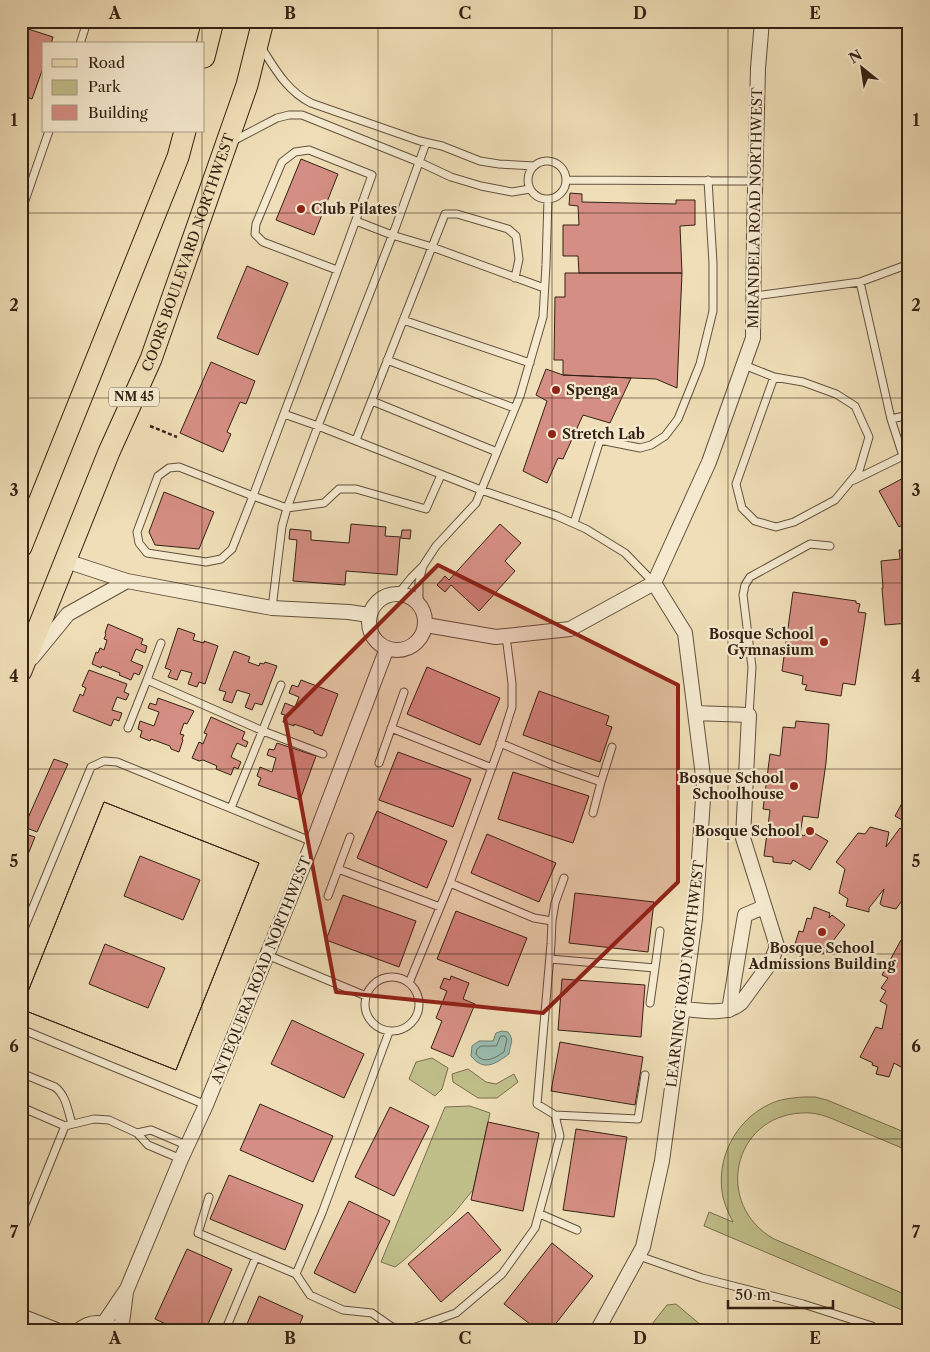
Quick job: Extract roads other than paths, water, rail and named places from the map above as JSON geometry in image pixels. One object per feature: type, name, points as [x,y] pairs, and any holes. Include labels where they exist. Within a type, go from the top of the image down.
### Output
[{"type":"main road","points":[[205,53],[213,21]]},
{"type":"main road","name":"COORS BOULEVARD NORTHWEST","points":[[21,671],[109,452],[150,360],[247,86],[263,21]]},
{"type":"main road","points":[[21,547],[178,156],[185,132]]},
{"type":"street","name":"MIRANDELA ROAD NORTHWEST","points":[[654,583],[709,462],[753,338],[758,68],[762,21]]},
{"type":"street","points":[[66,561],[127,582],[272,608],[349,612],[369,615]]},
{"type":"street","points":[[21,671],[68,614],[127,582]]},
{"type":"street","points":[[426,625],[496,637],[570,629],[654,583]]},
{"type":"street","name":"LEARNING ROAD NORTHWEST","points":[[597,1331],[644,1247],[662,1161],[695,919],[704,784],[685,633],[654,583]]},
{"type":"street","points":[[400,593],[409,596],[419,604],[426,616],[426,625],[419,641],[401,650],[391,650],[378,643],[372,636],[369,626],[369,615],[373,606],[380,599],[390,594],[400,593]]},
{"type":"street","name":"ANTEQUERA ROAD NORTHWEST","points":[[110,1327],[186,1145],[206,1105],[313,842],[387,648]]},
{"type":"street","points":[[683,1009],[729,1010],[736,1007],[771,962],[777,946],[743,838],[749,715],[695,713]]},
{"type":"street","points":[[729,1010],[745,915],[764,907]]},
{"type":"street","name":"ANTEQUERA ROAD NORTHWEST","points":[[121,1331],[127,1289]]},
{"type":"street","points":[[21,1316],[59,1331]]},
{"type":"street","points":[[78,1331],[92,1323],[110,1327]]},
{"type":"lane","points":[[81,21],[85,28],[81,42]]},
{"type":"lane","points":[[258,42],[281,78],[302,98],[333,111],[426,143],[442,146],[480,161],[534,166]]},
{"type":"lane","points":[[226,145],[277,118],[302,115],[419,162],[451,177],[481,186],[512,192],[530,189]]},
{"type":"lane","points":[[21,212],[49,132]]},
{"type":"lane","points":[[272,608],[282,526],[287,508],[426,143]]},
{"type":"lane","points":[[338,270],[263,242],[256,234],[256,224],[282,162],[295,152],[309,150],[372,175],[356,222],[338,270],[284,414],[253,496],[232,549],[221,559],[206,562],[147,553],[139,543],[137,532],[158,476],[169,468],[179,467],[253,496],[287,508],[324,503],[339,489],[356,489],[426,508],[441,475]]},
{"type":"lane","points":[[552,161],[563,168],[567,180],[563,192],[558,196],[548,199],[540,198],[534,194],[530,189],[528,177],[530,171],[539,162],[552,161]]},
{"type":"lane","points":[[567,180],[755,181]]},
{"type":"lane","points":[[574,523],[600,440],[640,448],[651,445],[665,436],[678,419],[700,364],[713,311],[713,263],[708,180]]},
{"type":"lane","points":[[400,593],[423,566],[436,546],[476,503],[514,408],[530,363],[543,317],[548,199]]},
{"type":"lane","points":[[356,440],[445,214],[457,214],[508,229],[516,236],[519,259],[515,278]]},
{"type":"lane","points":[[356,222],[432,247],[544,288]]},
{"type":"lane","points":[[754,296],[860,282],[909,264]]},
{"type":"lane","points":[[851,481],[906,455],[891,419],[860,282]]},
{"type":"lane","points":[[403,320],[530,363]]},
{"type":"lane","points":[[387,360],[514,408]]},
{"type":"lane","points":[[744,365],[774,377],[803,382],[836,394],[856,406],[869,438],[859,472],[835,500],[794,522],[776,527],[754,521],[742,508],[736,484],[774,377]]},
{"type":"lane","points":[[372,401],[497,452]]},
{"type":"lane","points":[[284,414],[356,440],[441,475],[574,523],[625,553],[654,583]]},
{"type":"lane","points":[[891,419],[909,415]]},
{"type":"lane","points":[[749,715],[752,667],[743,595],[745,585],[750,576],[810,544],[830,546]]},
{"type":"lane","points":[[419,604],[419,582],[423,566]]},
{"type":"lane","points":[[409,983],[450,883],[512,707],[512,683],[506,636]]},
{"type":"lane","points":[[128,728],[161,643]]},
{"type":"lane","points":[[147,680],[263,731],[323,754]]},
{"type":"lane","points":[[231,808],[282,685]]},
{"type":"lane","points":[[379,763],[404,692]]},
{"type":"lane","points":[[390,728],[492,768]]},
{"type":"lane","points":[[500,743],[555,766],[601,782]]},
{"type":"lane","points":[[593,813],[612,747]]},
{"type":"lane","points":[[21,936],[91,768],[104,760],[117,762],[313,842]]},
{"type":"lane","points":[[328,896],[350,837]]},
{"type":"lane","points":[[338,869],[440,907]]},
{"type":"lane","points":[[564,878],[555,903],[552,920],[537,1104],[555,1115],[638,1119],[646,1075]]},
{"type":"lane","points":[[450,883],[534,918],[552,920]]},
{"type":"lane","points":[[650,1003],[660,931]]},
{"type":"lane","points":[[267,955],[366,996]]},
{"type":"lane","points":[[550,959],[655,968]]},
{"type":"lane","points":[[384,978],[402,978],[409,983],[419,997],[420,1006],[413,1022],[406,1028],[389,1032],[374,1026],[368,1019],[364,1004],[370,988],[384,978]]},
{"type":"lane","points":[[21,1029],[206,1105]]},
{"type":"lane","points":[[296,1274],[322,1213],[389,1032]]},
{"type":"lane","points":[[21,1073],[59,1090],[63,1095],[69,1125],[21,1233]]},
{"type":"lane","points":[[21,1107],[69,1125],[94,1119],[109,1120],[137,1133],[148,1145],[180,1159]]},
{"type":"lane","points":[[209,1197],[198,1233],[296,1274],[310,1295],[343,1310],[372,1313],[392,1327],[410,1328],[456,1313],[502,1274],[536,1228],[560,1136],[555,1115]]},
{"type":"lane","points":[[137,1133],[151,1130],[186,1145]]},
{"type":"lane","points":[[540,1214],[577,1230]]},
{"type":"lane","points":[[639,1256],[702,1278],[803,1304],[872,1326],[878,1331]]},
{"type":"lane","points":[[225,1331],[256,1257]]},
{"type":"water","points":[[508,1032],[511,1038],[509,1054],[490,1065],[480,1064],[471,1056],[472,1046],[479,1041],[493,1041],[496,1033]]},
{"type":"place","name":"Club Pilates","points":[[301,209]]},
{"type":"place","name":"Spenga","points":[[556,390]]},
{"type":"place","name":"Stretch Lab","points":[[552,434]]},
{"type":"place","name":"Bosque School Gymnasium","points":[[824,642]]},
{"type":"place","name":"Bosque School Schoolhouse","points":[[794,786]]},
{"type":"place","name":"Bosque School","points":[[810,831]]},
{"type":"place","name":"Bosque School Admissions Building","points":[[822,932]]}]
